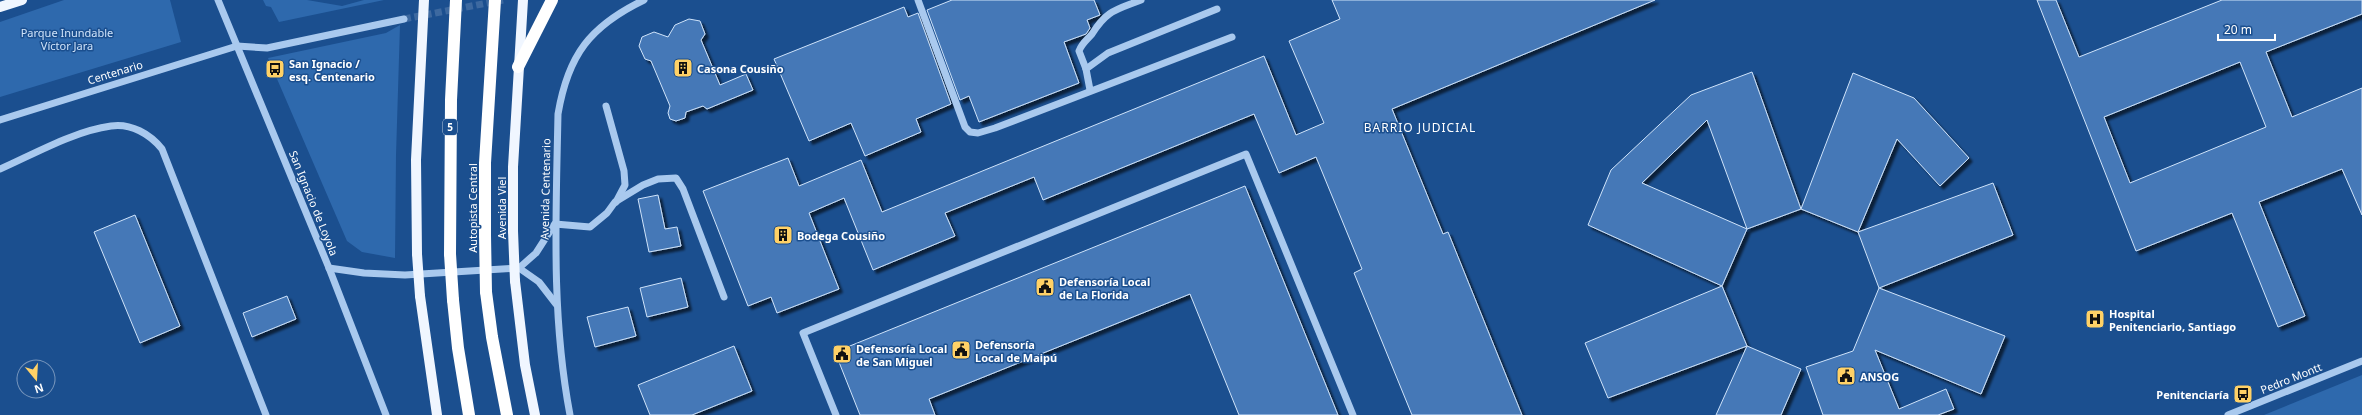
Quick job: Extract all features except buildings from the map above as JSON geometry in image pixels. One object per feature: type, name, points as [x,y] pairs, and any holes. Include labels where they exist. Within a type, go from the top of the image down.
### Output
[{"type":"highway","name":"Autopista Central","points":[[456,0],[451,107],[450,254],[458,348],[469,415]]},
{"type":"highway","name":"Autopista Central","points":[[495,0],[485,163],[486,292],[493,345],[507,415]]},
{"type":"highway","points":[[518,68],[536,27],[552,0]]},
{"type":"main road","points":[[4,4],[22,0]]},
{"type":"main road","points":[[424,0],[416,160],[417,254],[420,296],[437,415]]},
{"type":"main road","name":"Avenida Viel","points":[[523,0],[513,167],[513,231],[515,280],[525,365],[535,415]]},
{"type":"street","name":"San Ignacio de Loyola","points":[[218,0],[329,268],[386,415]]},
{"type":"street","name":"Avenida Centenario","points":[[570,415],[560,359],[556,304],[555,224],[558,114],[562,90],[568,73],[582,47],[595,32],[610,18],[644,0]]},
{"type":"street","points":[[918,0],[965,127],[970,132],[978,133],[995,128],[1090,90],[1232,37]]},
{"type":"street","points":[[1090,90],[1086,69],[1079,51],[1083,42],[1091,36],[1097,24],[1108,14],[1141,0]]},
{"type":"street","points":[[1086,69],[1108,53],[1217,10]]},
{"type":"street","points":[[237,46],[267,48],[404,19]]},
{"type":"street","name":"Centenario","points":[[0,120],[237,46]]},
{"type":"street","points":[[329,268],[364,273],[406,275],[519,268],[536,253],[555,224],[590,227],[607,213],[625,185],[624,171],[606,106]]},
{"type":"street","points":[[0,169],[68,139],[112,125],[135,128],[152,137],[162,149],[266,415]]},
{"type":"street","points":[[836,415],[803,333],[1246,154],[1353,415]]},
{"type":"street","points":[[615,202],[643,185],[658,179],[676,178],[683,189],[724,297]]},
{"type":"street","points":[[519,268],[539,282],[556,304]]},
{"type":"street","name":"Pedro Montt","points":[[2228,415],[2362,361]]},
{"type":"green space","name":"Parque Inundable Víctor Jara","points":[[64,0],[170,0],[181,42],[0,97],[0,22]]},
{"type":"green space","points":[[263,0],[307,0],[342,6],[364,0],[384,0],[279,22],[271,7],[266,6]]},
{"type":"green space","points":[[400,25],[396,155],[395,258],[362,252],[347,241],[268,58],[386,33]]},
{"type":"green space","points":[[2362,375],[2362,415],[2264,415]]},
{"type":"tunnel","points":[[404,19],[503,0]]},
{"type":"place","name":"Casona Cousiño","points":[[683,68]]},
{"type":"place","name":"San Ignacio / esq. Centenario","points":[[275,69]]},
{"type":"place","name":"Bodega Cousiño","points":[[783,235]]},
{"type":"place","name":"Defensoría Local de La Florida","points":[[1045,287]]},
{"type":"place","name":"Hospital Penitenciario, Santiago","points":[[2095,319]]},
{"type":"place","name":"Defensoría Local de Maipú","points":[[961,350]]},
{"type":"place","name":"Defensoría Local de San Miguel","points":[[842,354]]},
{"type":"place","name":"ANSOG","points":[[1846,376]]},
{"type":"place","name":"Penitenciaría","points":[[2243,394]]},
{"type":"district","name":"BARRIO JUDICIAL","points":[[1420,127]]}]
